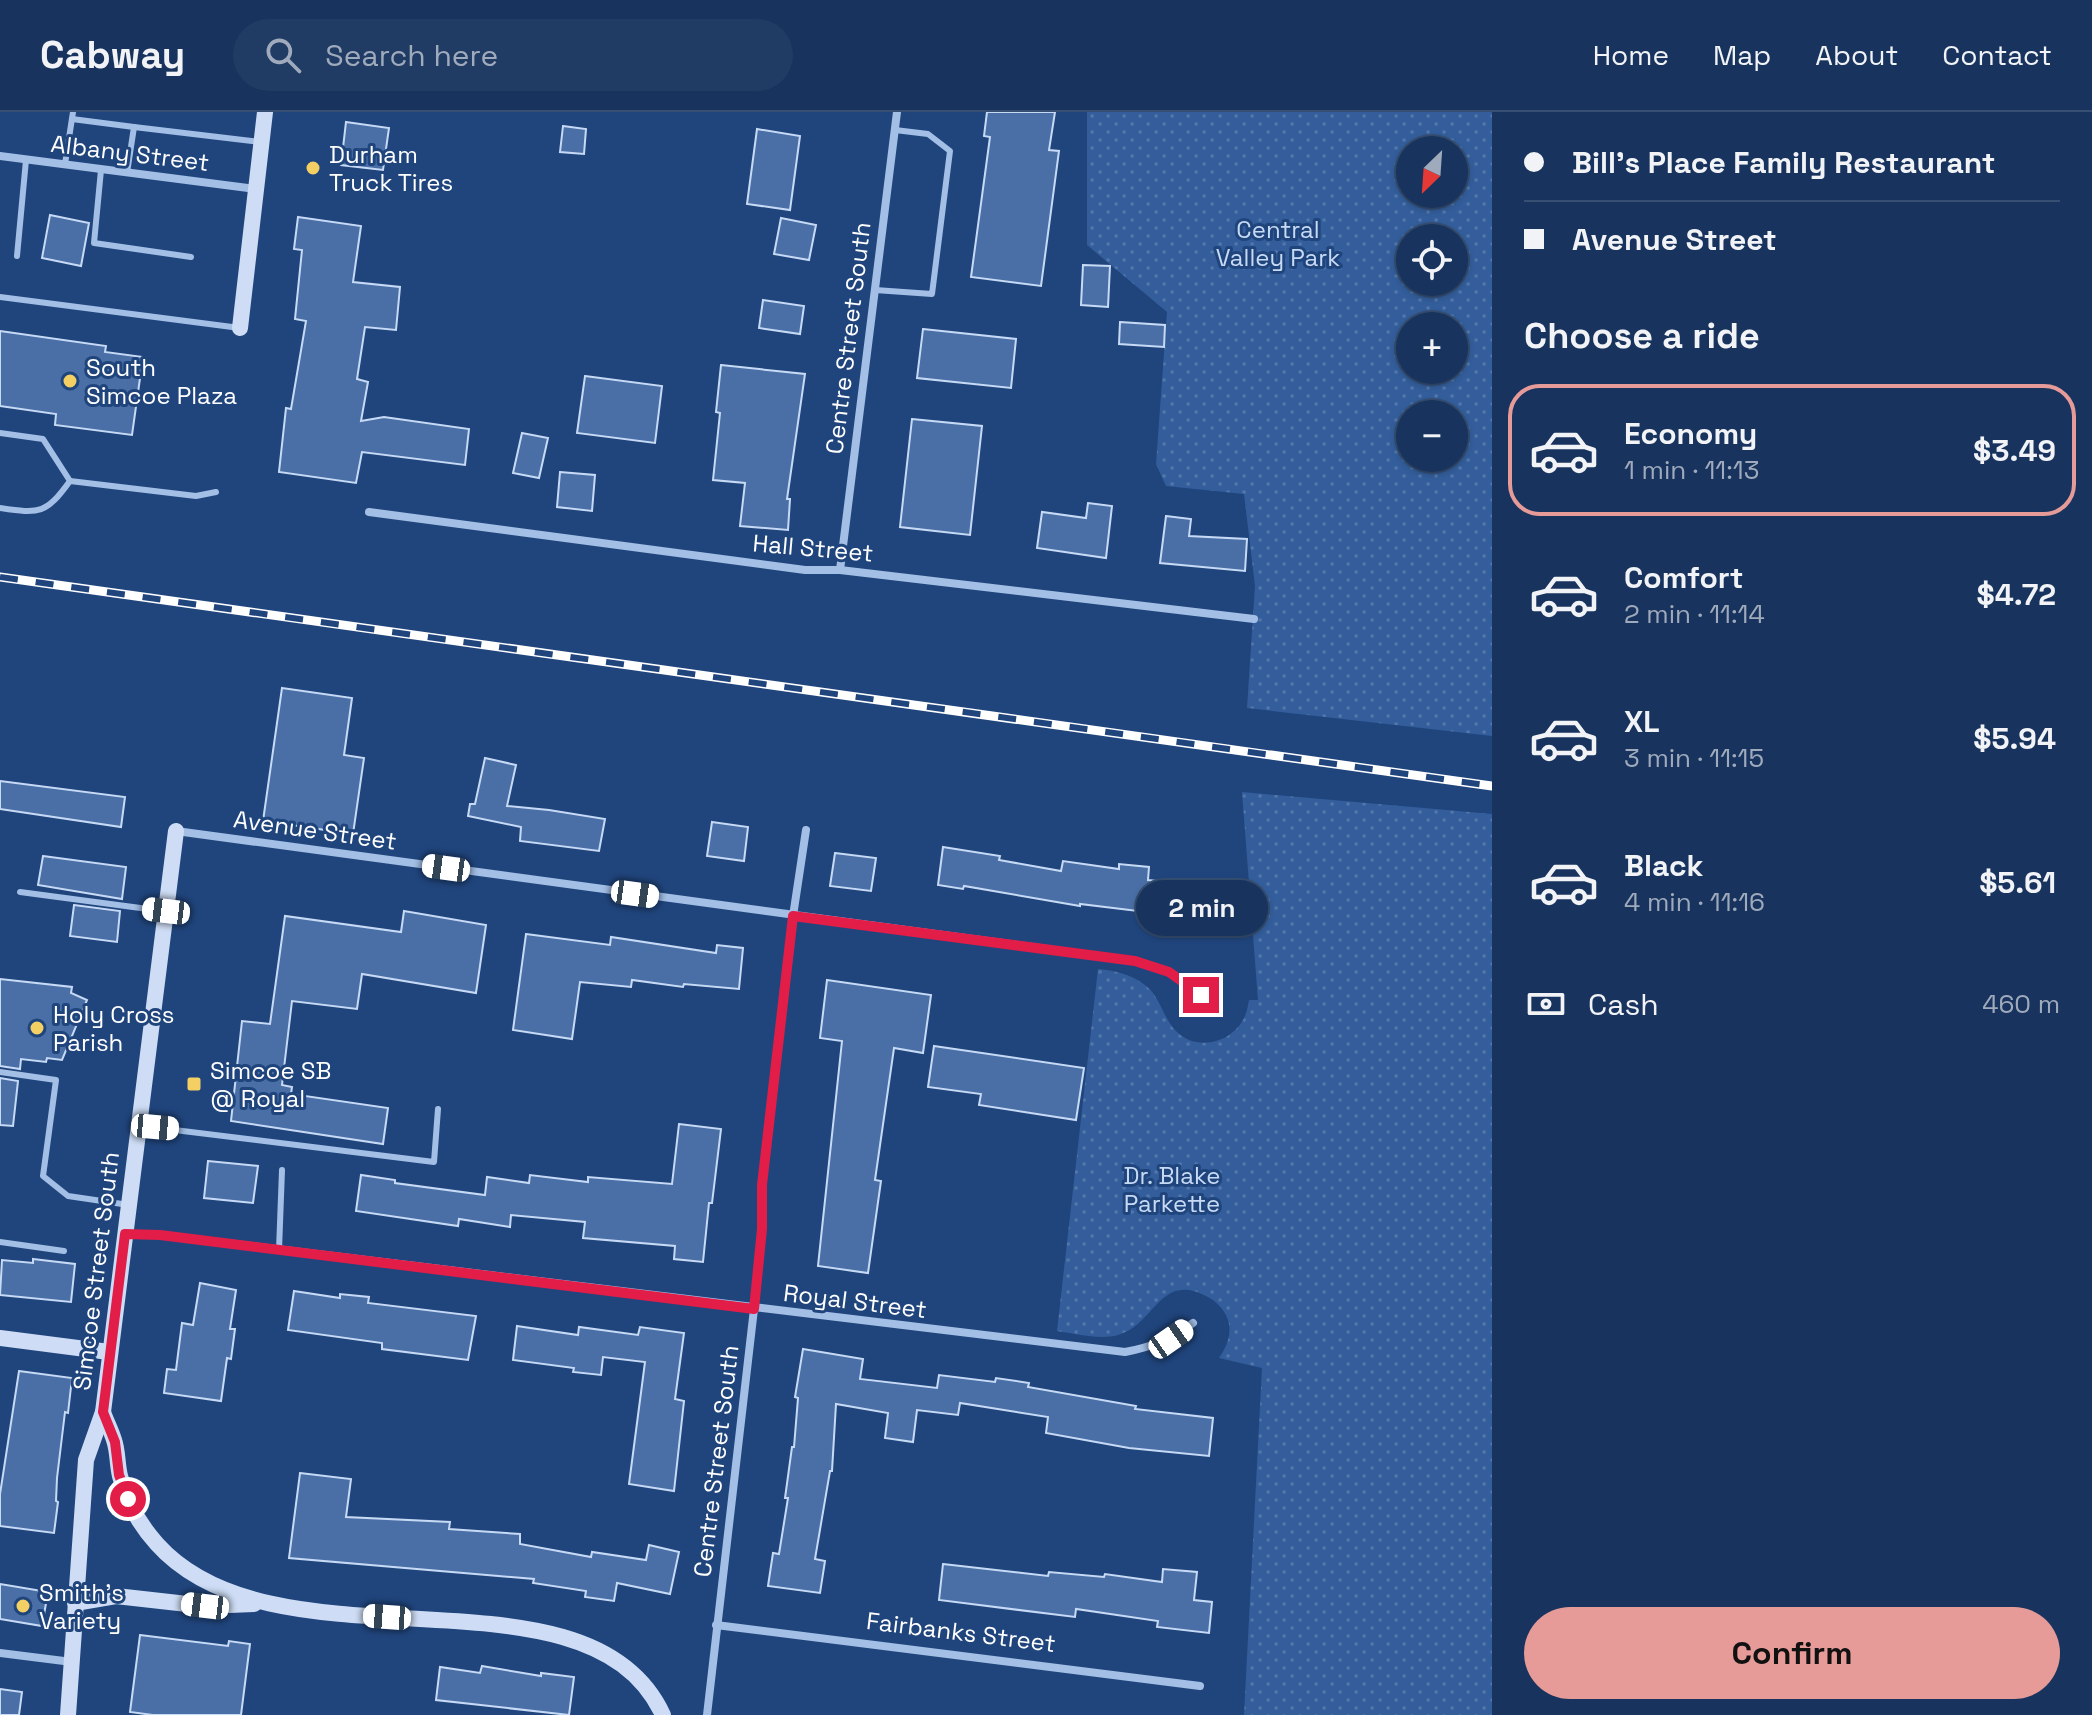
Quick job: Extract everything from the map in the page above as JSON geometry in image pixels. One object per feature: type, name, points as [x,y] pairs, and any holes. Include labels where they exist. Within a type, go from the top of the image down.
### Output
[{"type":"main road","points":[[240,328],[265,112]]},
{"type":"main road","name":"Simcoe Street South","points":[[68,1715],[86,1460],[103,1412],[176,831]]},
{"type":"main road","points":[[0,1338],[109,1352]]},
{"type":"main road","points":[[103,1412],[115,1442],[119,1475],[128,1499],[156,1543],[175,1562],[215,1588],[264,1604]]},
{"type":"main road","points":[[75,1603],[116,1596],[205,1606],[264,1604],[342,1614],[469,1623],[563,1637],[614,1659],[642,1682],[663,1715]]},
{"type":"street","name":"Centre Street South","points":[[840,570],[897,112]]},
{"type":"street","name":"Albany Street","points":[[0,156],[256,189]]},
{"type":"street","name":"Hall Street","points":[[369,512],[805,570],[840,570],[1254,619]]},
{"type":"street","name":"Centre Street South","points":[[707,1715],[754,1309],[762,1229],[762,1185],[806,830]]},
{"type":"street","name":"Avenue Street","points":[[176,831],[1135,961],[1169,972],[1201,995]]},
{"type":"street","name":"Royal Street","points":[[125,1234],[160,1235],[1125,1352],[1149,1348],[1171,1339],[1193,1323]]},
{"type":"street","name":"Fairbanks Street","points":[[716,1625],[1200,1686]]},
{"type":"street","points":[[0,1653],[72,1662]]},
{"type":"lane","points":[[65,164],[73,115],[134,127],[261,142]]},
{"type":"lane","points":[[127,173],[134,127]]},
{"type":"lane","points":[[875,290],[932,294],[950,151],[928,134],[895,130]]},
{"type":"lane","points":[[17,256],[26,160]]},
{"type":"lane","points":[[101,170],[94,243],[191,257]]},
{"type":"lane","points":[[0,297],[240,328]]},
{"type":"lane","points":[[0,433],[43,439],[70,481]]},
{"type":"lane","points":[[70,481],[196,496],[216,492]]},
{"type":"lane","points":[[0,508],[28,513],[51,506],[70,481]]},
{"type":"lane","points":[[20,892],[166,911]]},
{"type":"lane","points":[[0,1072],[56,1080],[43,1176],[68,1196],[129,1205]]},
{"type":"lane","points":[[138,1126],[434,1162],[438,1109]]},
{"type":"lane","points":[[279,1250],[282,1170]]},
{"type":"lane","points":[[0,1242],[64,1251]]},
{"type":"green space","name":"Central Valley Park","points":[[1087,112],[1492,112],[1492,736],[1247,708],[1255,586],[1244,494],[1166,486],[1156,464],[1167,312],[1087,245]]},
{"type":"green space","name":"Dr. Blake Parkette","points":[[1242,792],[1492,814],[1492,1715],[1244,1715],[1262,1368],[1219,1358],[1229,1338],[1226,1315],[1214,1301],[1190,1290],[1167,1295],[1141,1321],[1118,1335],[1096,1337],[1057,1331],[1098,969],[1123,974],[1145,985],[1176,1031],[1203,1043],[1231,1034],[1244,1018],[1249,1000],[1258,1000]]},
{"type":"building","points":[[987,112],[1055,112],[1049,150],[1059,151],[1041,286],[971,277],[990,137],[984,136]]},
{"type":"building","points":[[346,122],[389,128],[383,170],[341,165]]},
{"type":"building","points":[[563,126],[586,129],[584,154],[560,152]]},
{"type":"building","points":[[757,129],[800,136],[790,210],[747,204]]},
{"type":"building","points":[[50,215],[89,223],[81,266],[42,258]]},
{"type":"building","points":[[298,217],[361,226],[353,282],[400,287],[396,330],[365,327],[357,379],[368,382],[361,421],[384,417],[469,429],[465,465],[362,452],[356,483],[279,472],[286,408],[291,409],[306,321],[295,319],[302,250],[294,249]]},
{"type":"building","points":[[781,218],[816,225],[809,260],[774,254]]},
{"type":"building","points":[[1083,265],[1110,266],[1108,307],[1081,305]]},
{"type":"building","points":[[763,300],[804,306],[800,334],[759,328]]},
{"type":"building","points":[[1120,322],[1165,325],[1164,347],[1119,344]]},
{"type":"building","points":[[923,329],[1016,339],[1011,388],[917,378]]},
{"type":"building","name":"South Simcoe Plaza","points":[[0,331],[106,346],[105,352],[143,357],[132,435],[55,425],[56,414],[0,406]]},
{"type":"building","points":[[721,365],[805,374],[787,499],[790,499],[788,530],[740,526],[745,483],[713,480]]},
{"type":"building","points":[[585,376],[662,386],[655,443],[577,433]]},
{"type":"building","points":[[912,419],[982,426],[970,535],[900,527]]},
{"type":"building","points":[[522,433],[548,438],[539,478],[513,473]]},
{"type":"building","points":[[560,472],[595,475],[592,511],[557,507]]},
{"type":"building","points":[[1088,503],[1112,506],[1106,558],[1037,548],[1042,512],[1086,518]]},
{"type":"building","points":[[1166,516],[1191,519],[1189,536],[1247,539],[1245,571],[1160,563]]},
{"type":"building","points":[[282,688],[352,698],[344,755],[364,758],[353,834],[263,821]]},
{"type":"building","points":[[485,758],[516,765],[507,806],[605,819],[599,851],[520,841],[521,827],[468,816],[470,804],[475,804]]},
{"type":"building","points":[[0,781],[125,797],[121,827],[0,809]]},
{"type":"building","points":[[712,822],[748,827],[744,861],[707,856]]},
{"type":"building","points":[[943,847],[1000,856],[999,860],[1061,871],[1063,861],[1119,869],[1119,864],[1149,867],[1148,880],[1205,886],[1204,893],[1232,896],[1229,924],[1200,920],[1198,926],[1162,922],[1163,914],[1080,906],[964,886],[963,889],[938,885]]},
{"type":"building","points":[[835,853],[876,858],[871,891],[830,886]]},
{"type":"building","points":[[43,856],[126,867],[122,899],[38,885]]},
{"type":"building","points":[[74,905],[120,911],[117,942],[70,936]]},
{"type":"building","points":[[404,911],[486,925],[476,993],[362,974],[357,1009],[292,1001],[282,1085],[292,1087],[291,1094],[388,1108],[383,1144],[231,1121],[242,1021],[270,1024],[285,916],[401,932]]},
{"type":"building","points":[[526,934],[610,945],[611,937],[716,953],[717,945],[743,948],[739,989],[684,984],[683,987],[632,980],[631,987],[580,982],[572,1039],[513,1030]]},
{"type":"building","name":"Holy Cross Parish","points":[[0,979],[72,987],[71,993],[87,1000],[62,1060],[21,1059],[20,1069],[0,1066]]},
{"type":"building","points":[[827,980],[931,995],[923,1053],[894,1048],[875,1180],[881,1181],[868,1273],[818,1266],[842,1041],[820,1038]]},
{"type":"building","points":[[934,1046],[1084,1068],[1076,1120],[979,1105],[981,1094],[928,1087]]},
{"type":"building","points":[[0,1078],[18,1081],[13,1126],[0,1125]]},
{"type":"building","points":[[679,1124],[721,1129],[703,1262],[674,1259],[675,1246],[583,1238],[585,1222],[511,1215],[510,1227],[459,1219],[458,1226],[356,1211],[361,1175],[395,1180],[395,1183],[485,1195],[487,1177],[529,1183],[530,1175],[588,1182],[588,1177],[672,1184]]},
{"type":"building","points":[[208,1161],[258,1166],[253,1203],[204,1198]]},
{"type":"building","points":[[33,1259],[75,1264],[71,1302],[0,1295],[2,1260],[33,1263]]},
{"type":"building","points":[[200,1283],[236,1290],[230,1329],[235,1329],[231,1359],[227,1358],[221,1401],[164,1393],[167,1369],[176,1370],[182,1323],[193,1325]]},
{"type":"building","points":[[294,1291],[340,1298],[340,1294],[369,1297],[368,1303],[476,1316],[468,1360],[382,1349],[382,1343],[288,1330]]},
{"type":"building","points":[[517,1326],[578,1335],[579,1327],[638,1335],[640,1327],[684,1333],[675,1399],[684,1401],[674,1491],[629,1484],[645,1362],[603,1357],[601,1375],[513,1360]]},
{"type":"building","points":[[803,1349],[863,1359],[860,1379],[937,1388],[939,1375],[995,1382],[996,1378],[1029,1383],[1028,1387],[1136,1406],[1135,1409],[1213,1418],[1209,1456],[1129,1448],[1046,1433],[1048,1417],[960,1403],[958,1415],[917,1410],[913,1442],[885,1438],[888,1413],[836,1404],[832,1471],[815,1559],[825,1561],[820,1593],[768,1586],[773,1553],[779,1554],[788,1498],[785,1498],[798,1398],[795,1397]]},
{"type":"building","points":[[19,1371],[72,1378],[57,1478],[54,1533],[0,1526],[0,1494]]},
{"type":"building","points":[[300,1473],[351,1479],[346,1517],[450,1522],[449,1529],[520,1534],[520,1544],[591,1557],[592,1552],[646,1560],[649,1545],[679,1552],[670,1594],[617,1583],[614,1601],[585,1597],[586,1591],[533,1583],[534,1579],[289,1558]]},
{"type":"building","points":[[943,1564],[1048,1576],[1049,1572],[1104,1577],[1105,1574],[1162,1582],[1163,1569],[1197,1572],[1194,1600],[1212,1602],[1209,1633],[1157,1627],[1158,1621],[1076,1609],[1075,1617],[939,1600]]},
{"type":"building","points":[[0,1584],[48,1592],[42,1626],[0,1619]]},
{"type":"building","points":[[140,1635],[228,1646],[229,1641],[250,1644],[241,1715],[130,1712]]},
{"type":"building","points":[[482,1666],[541,1676],[541,1673],[574,1677],[569,1715],[436,1700],[440,1667],[480,1673]]},
{"type":"building","points":[[0,1689],[22,1692],[19,1715],[0,1715]]},
{"type":"railway","points":[[0,577],[1492,786]]},
{"type":"place","name":"Durham Truck Tires","points":[[313,168]]},
{"type":"place","name":"South Simcoe Plaza","points":[[70,381]]},
{"type":"place","name":"Holy Cross Parish","points":[[37,1028]]},
{"type":"place","name":"Simcoe SB @ Royal","points":[[194,1084]]},
{"type":"place","name":"Smith's Variety","points":[[23,1606]]},
{"type":"route","points":[[128,1499],[119,1475],[115,1442],[103,1412],[125,1234],[160,1235],[754,1309],[762,1229],[762,1185],[793,916],[1135,961],[1169,972],[1201,995]]}]
